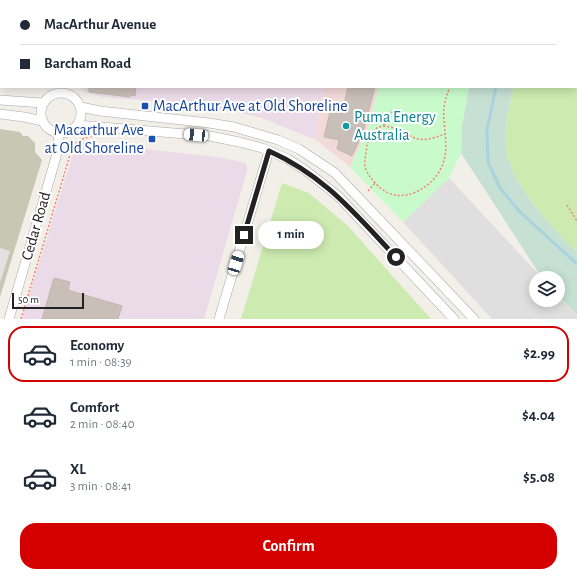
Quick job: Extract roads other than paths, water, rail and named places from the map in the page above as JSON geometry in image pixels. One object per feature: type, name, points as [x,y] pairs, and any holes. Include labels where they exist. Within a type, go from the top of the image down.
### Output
[{"type":"street","points":[[60,93],[73,96],[81,107],[80,119],[77,125],[72,130],[66,132],[59,133],[53,131],[47,127],[43,121],[43,103],[54,94],[60,93]]},
{"type":"street","points":[[0,100],[43,103]]},
{"type":"street","points":[[81,107],[100,111],[234,127],[278,140],[299,150],[335,173],[474,319]]},
{"type":"street","points":[[0,114],[43,121]]},
{"type":"street","points":[[77,125],[210,136],[239,142],[269,151],[288,159],[305,170],[338,196],[454,319]]},
{"type":"street","name":"Cedar Road","points":[[9,319],[56,157],[59,133]]},
{"type":"street","points":[[219,319],[269,151]]},
{"type":"waterway","points":[[496,88],[487,130],[488,162],[500,188],[520,212],[577,264]]},
{"type":"place","name":"MacArthur Ave at Old Shoreline","points":[[145,106]]},
{"type":"place","name":"Puma Energy Australia","points":[[346,126]]},
{"type":"place","name":"Macarthur Ave at Old Shoreline","points":[[152,139]]}]
